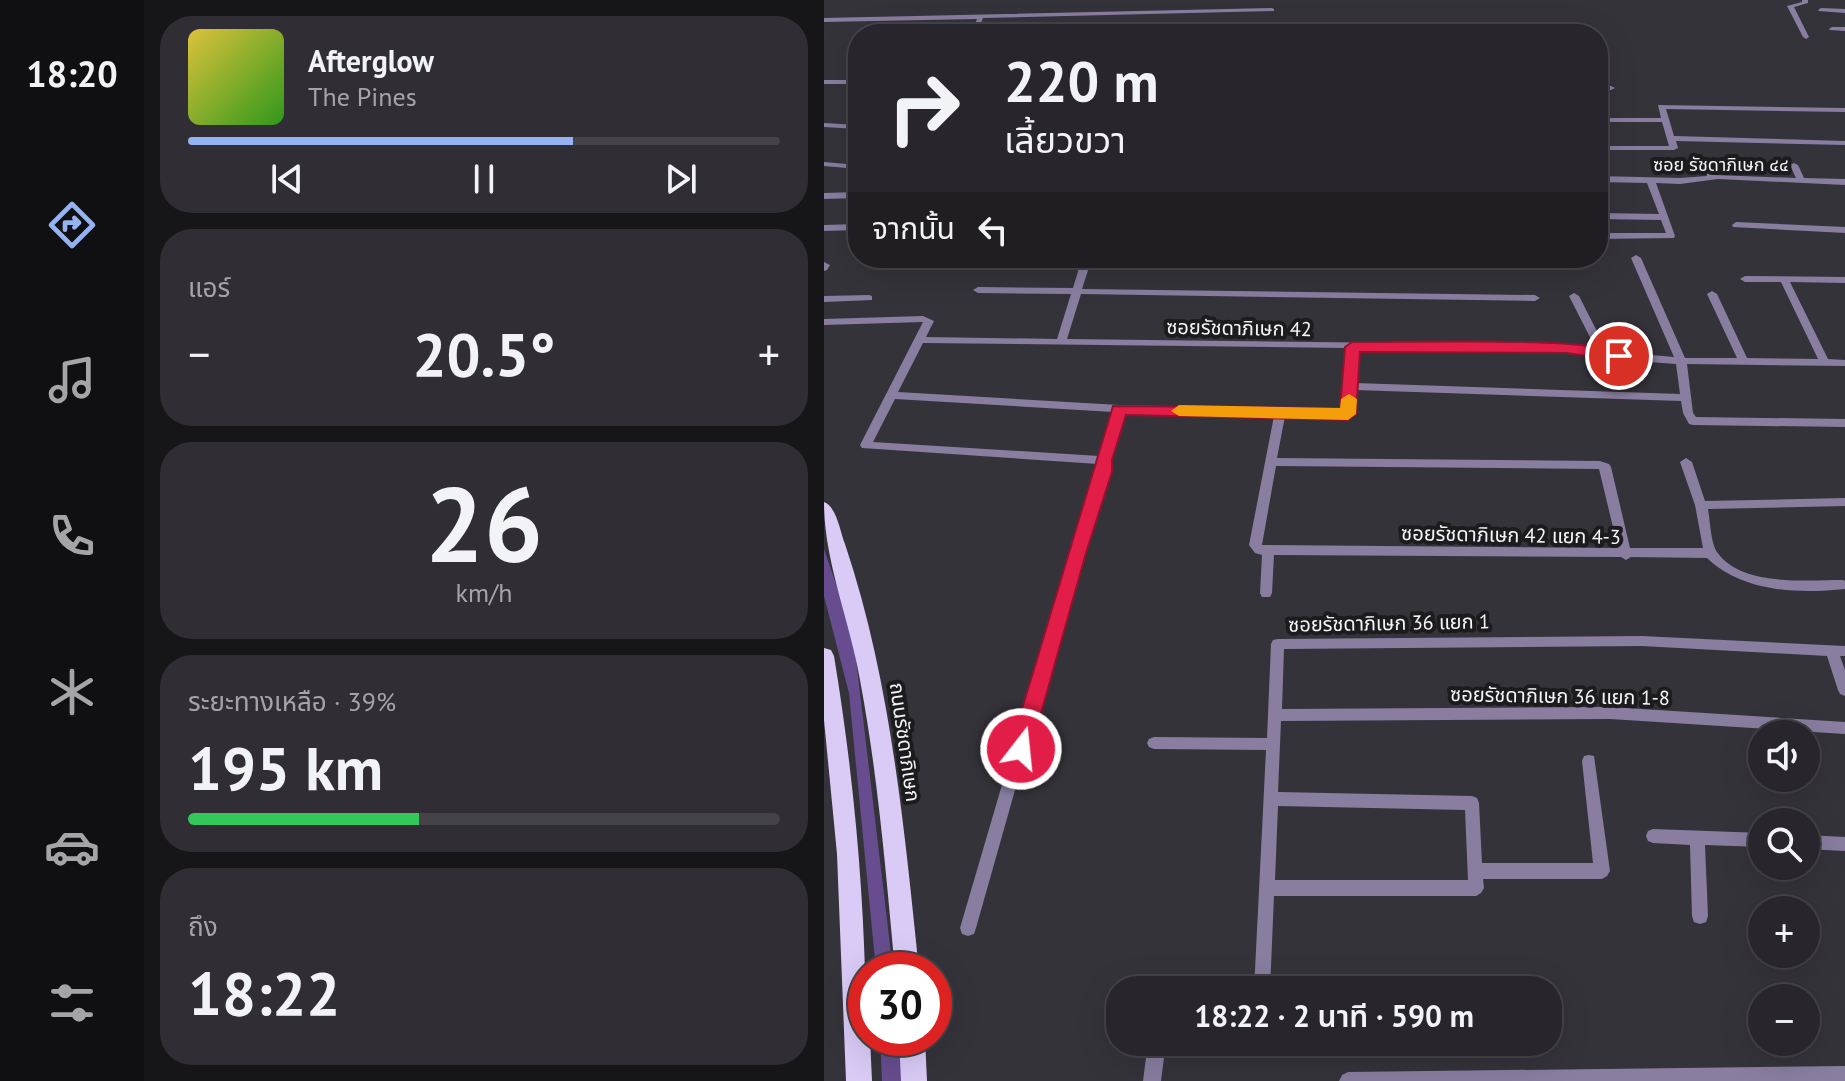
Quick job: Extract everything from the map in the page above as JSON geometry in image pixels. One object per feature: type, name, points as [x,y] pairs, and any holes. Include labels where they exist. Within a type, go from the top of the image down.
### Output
[{"type":"main road","name":"ถนนรัชดาภิเษก","points":[[826,516],[857,615],[870,683],[905,952]]},
{"type":"main road","points":[[824,656],[838,742],[848,854],[859,1081]]},
{"type":"main road","points":[[913,1056],[914,1081]]},
{"type":"street","points":[[1225,10],[1230,0]]},
{"type":"street","points":[[1805,0],[1805,3],[1790,6],[1806,37]]},
{"type":"street","points":[[824,20],[1272,10]]},
{"type":"street","points":[[1821,10],[1845,11]]},
{"type":"street","points":[[1182,24],[1185,11]]},
{"type":"street","points":[[978,24],[981,16]]},
{"type":"street","points":[[1832,29],[1845,29]]},
{"type":"street","points":[[824,82],[848,82]]},
{"type":"street","points":[[1608,148],[1674,148],[1661,107],[1845,110]]},
{"type":"street","points":[[1608,120],[1664,120]]},
{"type":"street","points":[[824,125],[848,126]]},
{"type":"street","points":[[1671,138],[1845,143]]},
{"type":"street","points":[[1708,161],[1711,177]]},
{"type":"street","points":[[824,164],[848,166]]},
{"type":"street","points":[[1794,165],[1801,180]]},
{"type":"street","name":"ซอย รัชดาภิเษก ๔๔","points":[[1608,179],[1651,181],[1711,177],[1845,182]]},
{"type":"street","points":[[1608,236],[1669,237],[1651,181]]},
{"type":"street","points":[[824,196],[848,195]]},
{"type":"street","points":[[1608,216],[1664,217]]},
{"type":"street","points":[[1736,225],[1845,230]]},
{"type":"street","points":[[824,228],[848,227]]},
{"type":"street","points":[[1636,258],[1681,361],[1693,421],[1845,423]]},
{"type":"street","points":[[1061,342],[1084,268]]},
{"type":"street","points":[[1745,279],[1845,280]]},
{"type":"street","points":[[1784,279],[1825,363]]},
{"type":"street","points":[[978,290],[1535,298]]},
{"type":"street","points":[[1712,294],[1743,361]]},
{"type":"street","points":[[1574,296],[1603,353]]},
{"type":"street","points":[[824,299],[869,298]]},
{"type":"street","points":[[824,322],[927,319],[866,445],[1103,460]]},
{"type":"street","name":"ซอยรัชดาภิเษก 42","points":[[919,340],[1567,348],[1681,361],[1845,363]]},
{"type":"street","points":[[891,395],[1119,409],[1348,414],[1352,347]]},
{"type":"street","points":[[1350,386],[1686,398]]},
{"type":"street","points":[[968,928],[1076,553],[1104,472],[1103,460],[1119,409]]},
{"type":"street","points":[[1266,593],[1268,550],[1255,549],[1255,545],[1280,413]]},
{"type":"street","points":[[1270,462],[1600,465],[1605,467],[1626,555]]},
{"type":"street","points":[[1686,462],[1701,505],[1710,553],[1736,577],[1757,583],[1843,585]]},
{"type":"street","points":[[1701,505],[1845,502]]},
{"type":"street","name":"ซอยรัชดาภิเษก 42 แยก 4-3","points":[[1268,550],[1626,555],[1710,553]]},
{"type":"street","name":"ซอยรัชดาภิเษก 36 แยก 1","points":[[1263,976],[1278,644],[1642,641],[1839,651]]},
{"type":"street","points":[[1839,651],[1845,690]]},
{"type":"street","name":"ซอยรัชดาภิเษก 36 แยก 1-8","points":[[1275,715],[1610,713],[1845,728]]},
{"type":"street","points":[[1154,743],[1274,744]]},
{"type":"street","points":[[1476,871],[1602,871],[1589,761]]},
{"type":"street","points":[[1267,888],[1476,888],[1472,803],[1271,799]]},
{"type":"street","points":[[1653,836],[1748,840]]},
{"type":"street","points":[[1697,838],[1700,916]]},
{"type":"street","points":[[1820,843],[1845,844]]},
{"type":"street","points":[[1152,1081],[1155,1056]]},
{"type":"street","points":[[1348,1081],[1845,1075]]},
{"type":"shaded area","points":[[824,549],[853,634],[891,952],[874,952],[849,693],[824,596]]},
{"type":"shaded area","points":[[881,1056],[901,1056],[903,1081],[882,1081]]},
{"type":"slow traffic","points":[[1179,411],[1348,414],[1349,399]]},
{"type":"route","points":[[1021,749],[1076,553],[1104,472],[1103,460],[1119,409],[1348,414],[1352,347],[1567,348],[1619,356]]}]
